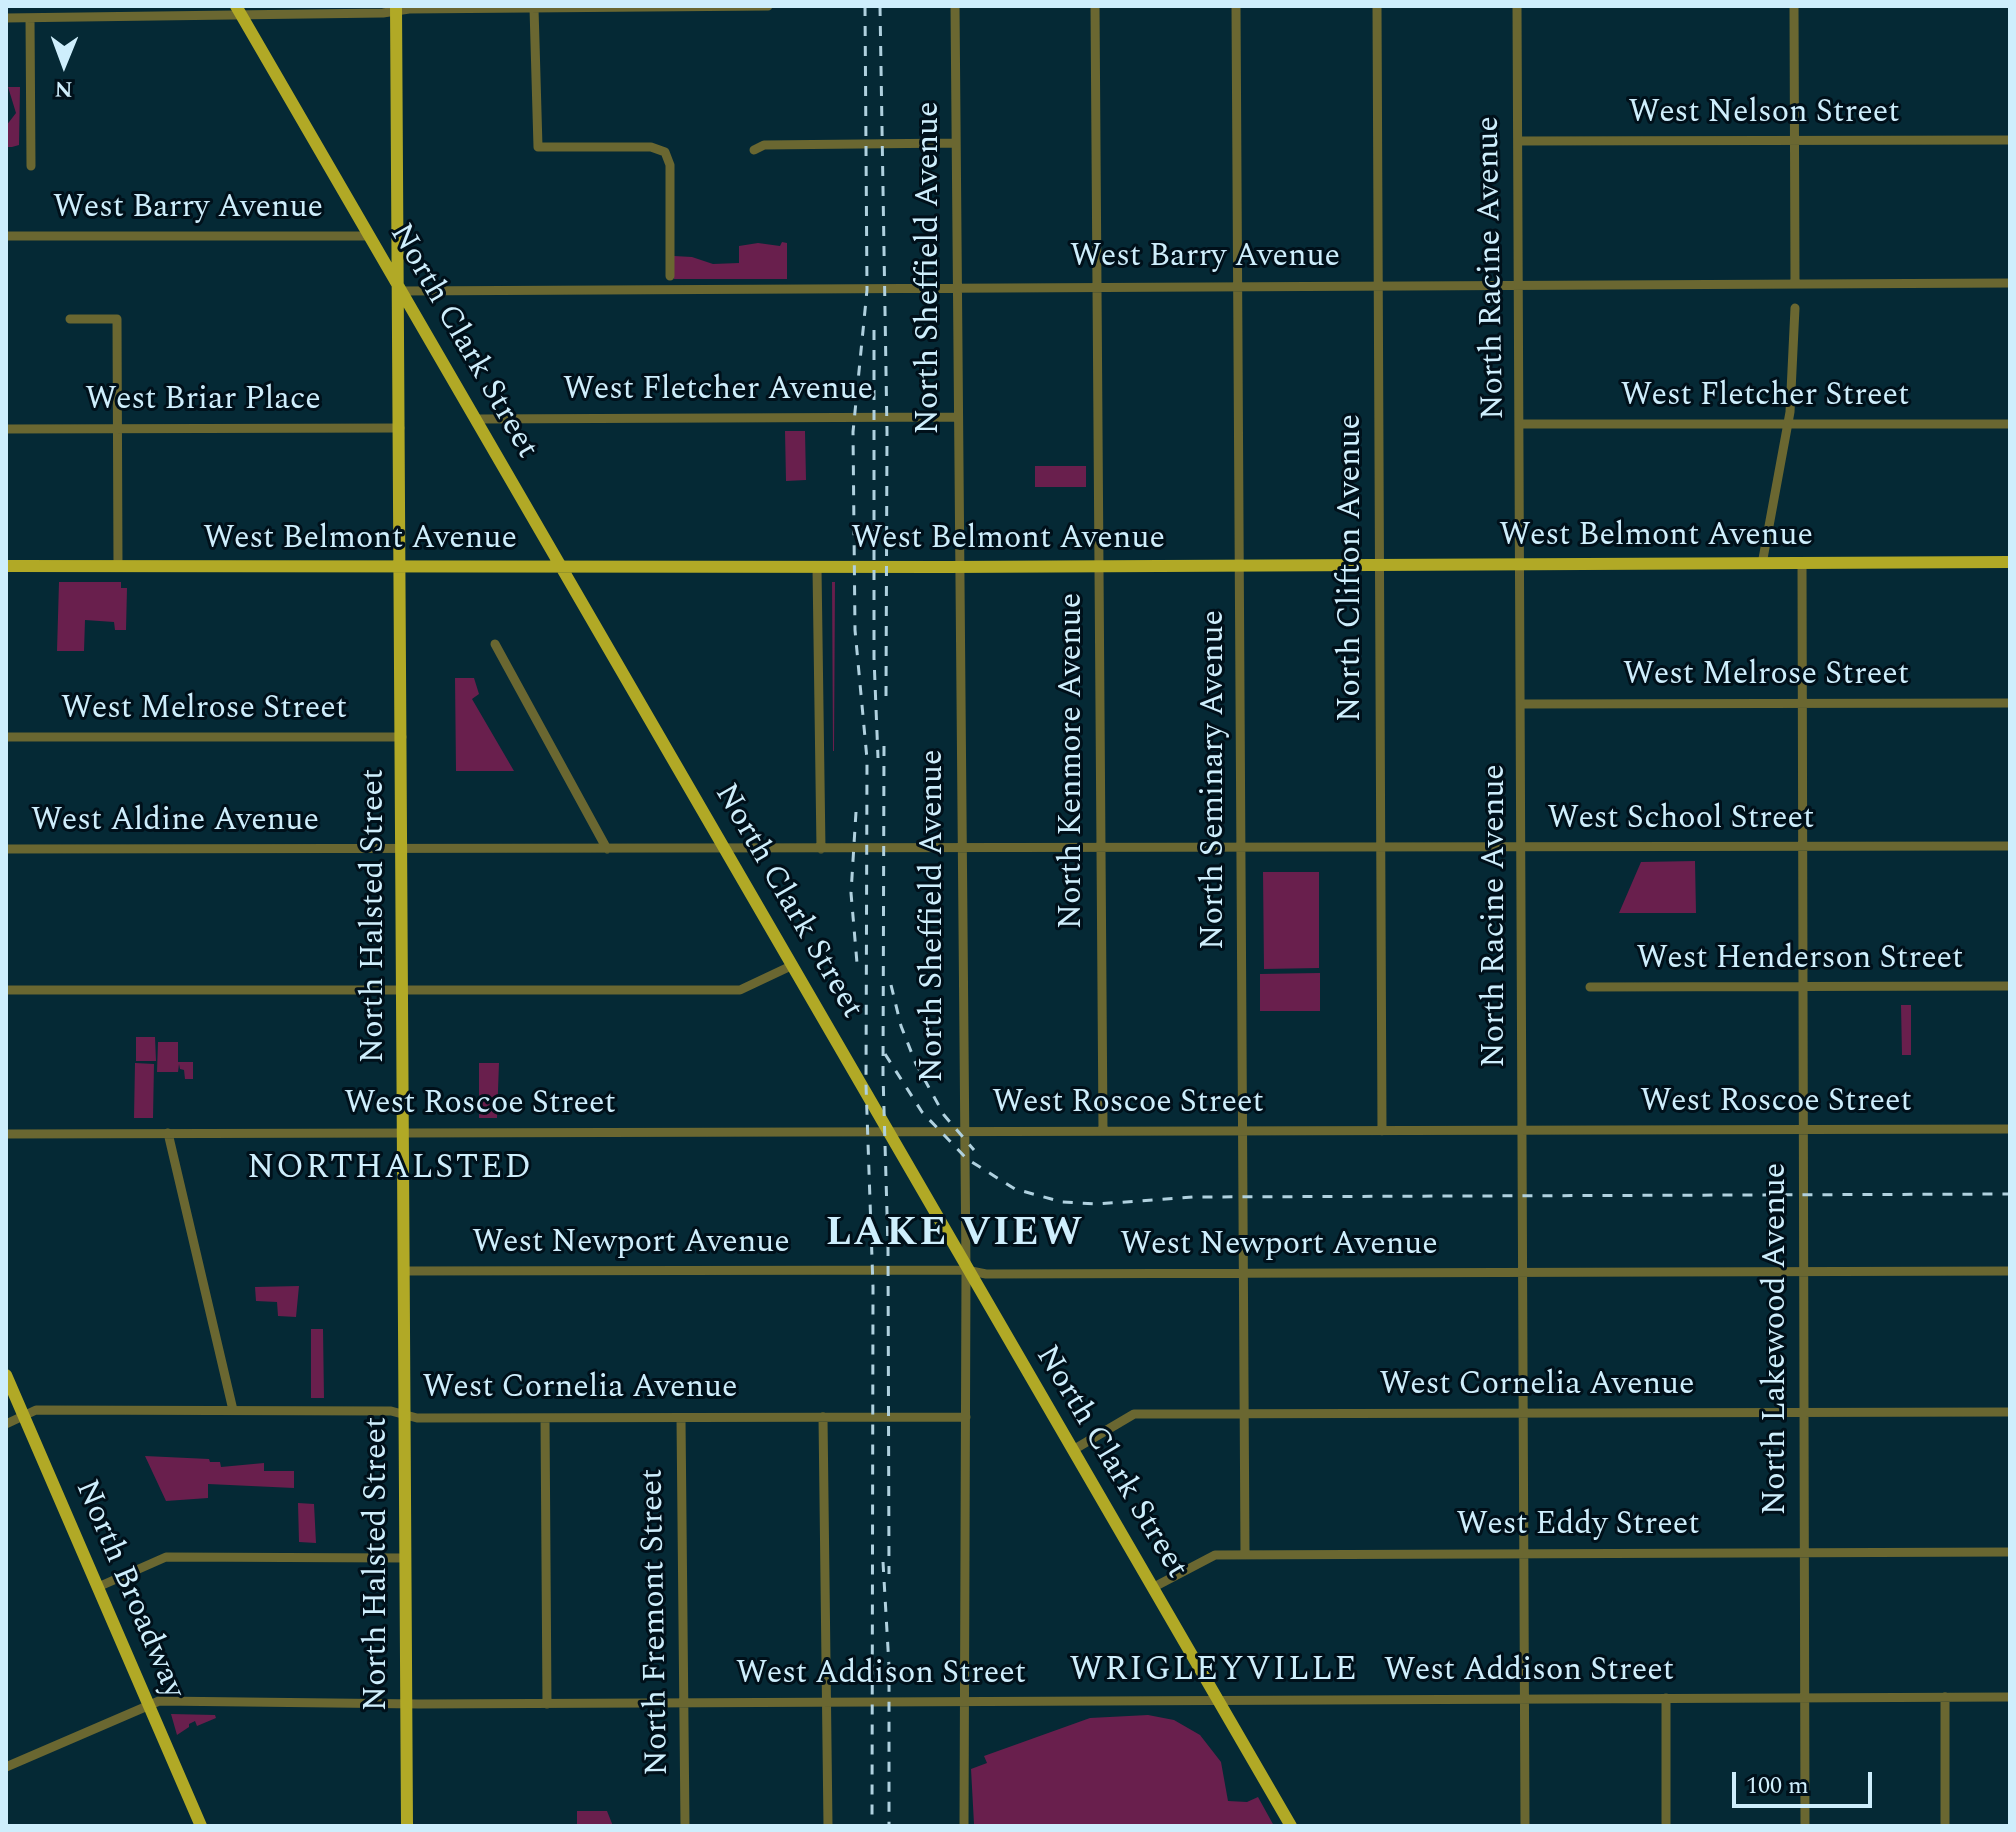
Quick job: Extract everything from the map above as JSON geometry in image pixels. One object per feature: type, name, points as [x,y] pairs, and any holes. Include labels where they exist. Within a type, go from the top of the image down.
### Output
[{"type":"main road","name":"North Halsted Street","points":[[396,8],[407,1826]]},
{"type":"main road","name":"North Clark Street","points":[[238,11],[727,849],[966,1270],[1291,1826]]},
{"type":"main road","name":"West Belmont Avenue","points":[[6,566],[817,568],[2010,562]]},
{"type":"main road","name":"North Broadway","points":[[6,1375],[201,1826]]},
{"type":"street","points":[[6,18],[396,8],[768,6]]},
{"type":"street","name":"North Sheffield Avenue","points":[[955,6],[966,1270],[964,1826]]},
{"type":"street","name":"North Kenmore Avenue","points":[[1095,6],[1103,1131]]},
{"type":"street","name":"North Seminary Avenue","points":[[1236,6],[1245,1554]]},
{"type":"street","name":"North Clifton Avenue","points":[[1377,6],[1382,1131]]},
{"type":"street","name":"North Racine Avenue","points":[[1517,6],[1522,565],[1525,1826]]},
{"type":"street","points":[[1794,6],[1795,283]]},
{"type":"street","points":[[534,8],[538,147],[651,147],[665,152],[670,165],[670,276]]},
{"type":"street","points":[[30,18],[31,166]]},
{"type":"street","name":"West Nelson Street","points":[[1518,141],[2010,140]]},
{"type":"street","points":[[754,150],[764,145],[956,143]]},
{"type":"street","name":"West Barry Avenue","points":[[6,236],[370,236]]},
{"type":"street","name":"West Barry Avenue","points":[[400,291],[957,285],[2010,283]]},
{"type":"street","points":[[1762,564],[1787,424],[1795,308]]},
{"type":"street","points":[[70,319],[117,319],[118,566]]},
{"type":"street","name":"West Fletcher Avenue","points":[[477,419],[958,417]]},
{"type":"street","name":"West Fletcher Street","points":[[1521,424],[2010,424]]},
{"type":"street","name":"West Briar Place","points":[[6,429],[400,428]]},
{"type":"street","name":"North Lakewood Avenue","points":[[1802,563],[1805,1826]]},
{"type":"street","points":[[817,568],[821,849]]},
{"type":"street","points":[[495,644],[607,849]]},
{"type":"street","name":"West Melrose Street","points":[[1522,704],[2010,703]]},
{"type":"street","name":"West Melrose Street","points":[[6,737],[402,737]]},
{"type":"street","name":"West School Street","points":[[727,849],[2010,846]]},
{"type":"street","name":"West Aldine Avenue","points":[[6,849],[727,849]]},
{"type":"street","points":[[6,990],[740,990],[793,965]]},
{"type":"street","name":"West Henderson Street","points":[[1590,987],[2010,986]]},
{"type":"street","name":"West Roscoe Street","points":[[6,1134],[2010,1129]]},
{"type":"street","points":[[168,1133],[233,1410]]},
{"type":"street","name":"West Newport Avenue","points":[[404,1271],[966,1270],[986,1274],[2010,1271]]},
{"type":"street","name":"West Cornelia Avenue","points":[[6,1424],[36,1410],[233,1410],[404,1414],[417,1418],[966,1417]]},
{"type":"street","name":"West Cornelia Avenue","points":[[1073,1450],[1134,1414],[2010,1412]]},
{"type":"street","points":[[823,1417],[828,1826]]},
{"type":"street","points":[[545,1418],[547,1704]]},
{"type":"street","name":"North Fremont Street","points":[[681,1418],[685,1826]]},
{"type":"street","name":"West Eddy Street","points":[[1154,1587],[1215,1555],[2010,1552]]},
{"type":"street","points":[[98,1587],[166,1557],[405,1558]]},
{"type":"street","points":[[1945,1697],[1945,1826]]},
{"type":"street","name":"West Addison Street","points":[[6,1767],[150,1705],[173,1701],[547,1704],[2010,1697]]},
{"type":"street","points":[[1666,1698],[1666,1826]]},
{"type":"shaded area","points":[[8,87],[20,87],[19,145],[12,147],[6,147],[6,126],[16,113]]},
{"type":"shaded area","points":[[782,242],[787,243],[787,279],[674,279],[674,256],[692,257],[713,264],[739,263],[739,246],[758,243],[780,246]]},
{"type":"shaded area","points":[[785,431],[805,431],[806,480],[786,481]]},
{"type":"shaded area","points":[[1035,466],[1086,466],[1086,487],[1035,487]]},
{"type":"shaded area","points":[[59,582],[121,582],[121,588],[127,588],[126,630],[115,630],[114,622],[85,620],[84,651],[57,651]]},
{"type":"shaded area","points":[[832,582],[835,582],[834,751],[833,751]]},
{"type":"shaded area","points":[[455,678],[474,678],[479,694],[472,699],[514,771],[456,771]]},
{"type":"shaded area","points":[[1695,861],[1696,913],[1619,913],[1641,862]]},
{"type":"shaded area","points":[[1263,872],[1319,872],[1319,968],[1264,969]]},
{"type":"shaded area","points":[[1320,973],[1320,1011],[1260,1011],[1260,974]]},
{"type":"shaded area","points":[[1901,1005],[1911,1005],[1911,1055],[1902,1055]]},
{"type":"shaded area","points":[[136,1037],[155,1037],[156,1061],[136,1061]]},
{"type":"shaded area","points":[[158,1042],[178,1042],[178,1062],[193,1062],[193,1079],[185,1079],[184,1070],[180,1069],[179,1064],[178,1072],[157,1072]]},
{"type":"shaded area","points":[[135,1063],[154,1064],[153,1118],[134,1118]]},
{"type":"shaded area","points":[[479,1063],[499,1063],[497,1118],[479,1118]]},
{"type":"shaded area","points":[[299,1286],[296,1317],[278,1316],[277,1302],[256,1301],[255,1287]]},
{"type":"shaded area","points":[[311,1329],[323,1329],[324,1398],[311,1398]]},
{"type":"shaded area","points":[[145,1456],[209,1459],[210,1462],[220,1462],[221,1467],[264,1463],[264,1471],[294,1471],[294,1488],[208,1484],[208,1498],[166,1501]]},
{"type":"shaded area","points":[[298,1503],[314,1504],[316,1543],[299,1542]]},
{"type":"shaded area","points":[[171,1714],[215,1715],[216,1718],[197,1726],[195,1721],[177,1735]]},
{"type":"shaded area","points":[[1148,1715],[1174,1720],[1200,1735],[1221,1762],[1228,1801],[1247,1802],[1258,1797],[1274,1826],[970,1826],[974,1824],[971,1769],[987,1763],[984,1756],[1090,1718]]},
{"type":"shaded area","points":[[577,1811],[607,1811],[613,1826],[577,1826]]},
{"type":"railway","points":[[865,6],[867,290],[853,432],[855,630],[867,759],[866,1085],[873,1287],[872,1826]]},
{"type":"railway","points":[[880,6],[887,432],[886,698]]},
{"type":"railway","points":[[874,330],[874,658],[878,758]]},
{"type":"railway","points":[[884,746],[883,1075],[888,1247],[889,1574]]},
{"type":"railway","points":[[856,812],[851,893],[857,963]]},
{"type":"railway","points":[[891,985],[901,1026],[916,1064],[944,1115],[974,1150]]},
{"type":"railway","points":[[885,1054],[922,1112],[967,1159],[1015,1189],[1062,1202],[1097,1204],[1193,1197],[2010,1194]]},
{"type":"railway","points":[[883,1562],[889,1666],[889,1826]]},
{"type":"district","name":"NORTHALSTED","points":[[390,1170]]},
{"type":"district","name":"LAKE VIEW","points":[[955,1236]]},
{"type":"district","name":"WRIGLEYVILLE","points":[[1214,1672]]}]
